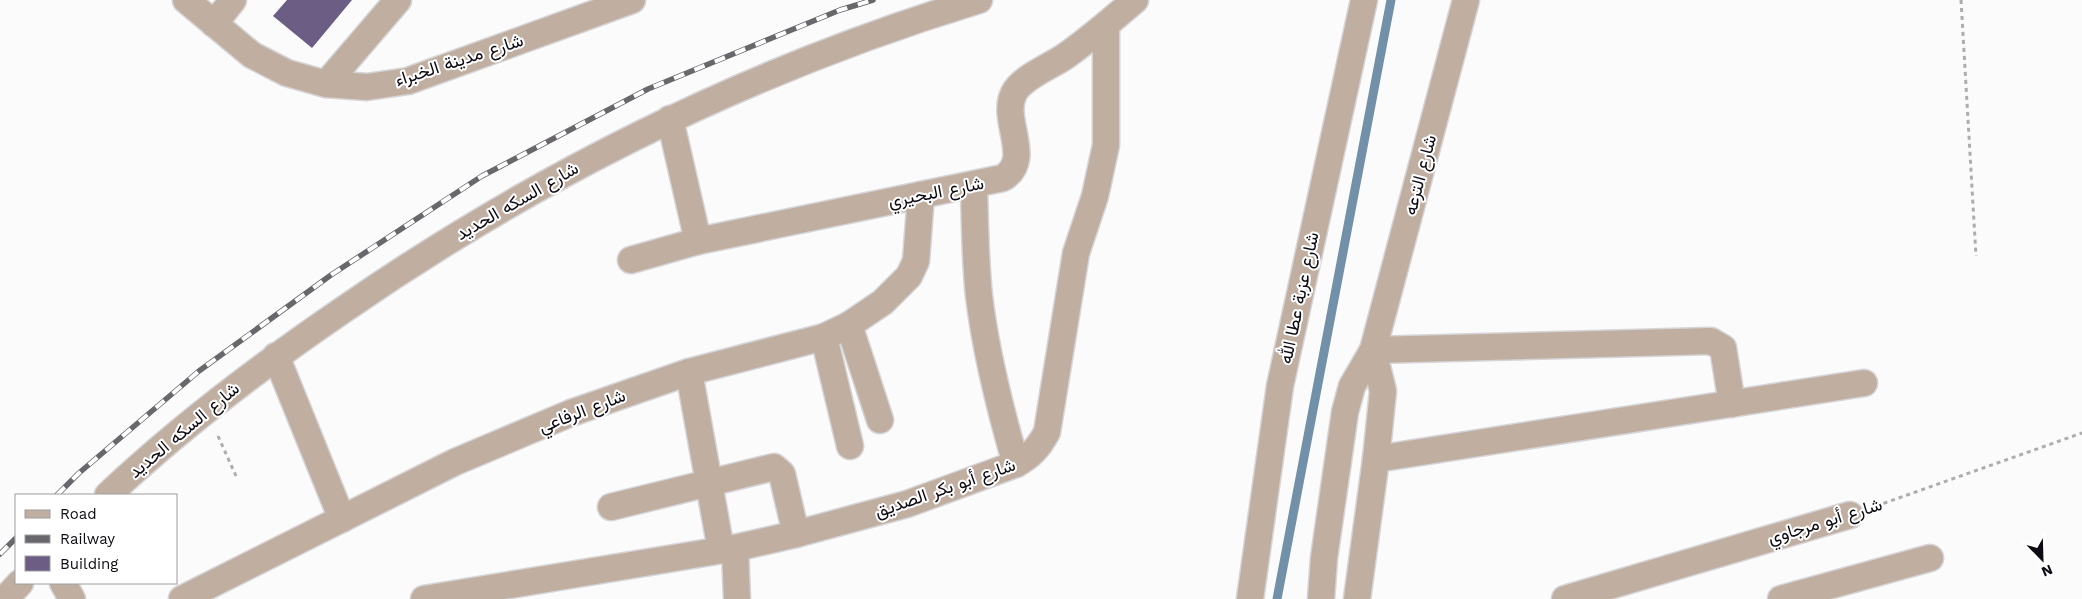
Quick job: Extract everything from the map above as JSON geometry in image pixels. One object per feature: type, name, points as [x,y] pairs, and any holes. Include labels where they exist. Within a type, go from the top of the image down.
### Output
[{"type":"street","name":"شارع مدينة الخبراء","points":[[186,0],[252,55],[287,73],[326,84],[367,87],[408,81],[632,0]]},
{"type":"street","points":[[214,24],[233,0]]},
{"type":"street","points":[[326,84],[398,0]]},
{"type":"street","name":"شارع السكه الحديد","points":[[109,494],[206,410],[276,356],[413,261],[557,177],[670,119],[792,65],[916,19],[979,0]]},
{"type":"street","name":"شارع البحيري","points":[[631,260],[698,241],[974,186],[1002,178],[1012,170],[1017,157],[1011,110],[1014,92],[1029,79],[1066,56],[1106,26],[1135,0]]},
{"type":"street","name":"شارع عزبة عطا الله","points":[[1250,599],[1280,386],[1364,0]]},
{"type":"street","name":"شارع الترعه","points":[[1321,599],[1344,412],[1352,386],[1373,350],[1466,0]]},
{"type":"street","name":"شارع أبو بكر الصديق","points":[[424,599],[728,549],[796,534],[907,504],[1016,464],[1029,457],[1040,446],[1047,432],[1076,252],[1102,171],[1106,145],[1106,26]]},
{"type":"street","points":[[670,119],[698,241]]},
{"type":"street","points":[[974,186],[975,240],[981,306],[988,353],[1000,409],[1016,464]]},
{"type":"street","name":"شارع الرفاعي","points":[[183,599],[455,462],[571,413],[689,372],[824,337],[850,325],[883,302],[909,276],[916,261],[922,195]]},
{"type":"street","points":[[850,325],[880,420]]},
{"type":"street","points":[[824,337],[850,446]]},
{"type":"street","points":[[1373,350],[1711,341],[1723,348],[1732,404]]},
{"type":"street","name":"شارع الترعه","points":[[1357,599],[1376,459],[1382,391],[1373,350]]},
{"type":"street","points":[[276,356],[342,519]]},
{"type":"street","points":[[689,372],[709,482],[728,549],[737,599]]},
{"type":"street","points":[[1376,459],[1864,383]]},
{"type":"street","points":[[611,507],[770,467],[778,469],[782,474],[796,534]]},
{"type":"street","name":"شارع أبو مرجاوي","points":[[1566,599],[1850,515]]},
{"type":"street","points":[[1781,599],[1930,558]]},
{"type":"street","points":[[5,599],[19,584]]},
{"type":"street","points":[[64,584],[72,599]]},
{"type":"path","points":[[1961,0],[1976,256]]},
{"type":"path","points":[[206,410],[236,476]]},
{"type":"path","name":"شارع أبو مرجاوي","points":[[1850,515],[2082,432]]},
{"type":"building","points":[[287,0],[352,0],[312,48],[273,16]]},
{"type":"waterway","points":[[1277,599],[1391,0]]},
{"type":"railway","points":[[58,494],[79,473],[199,371],[331,275],[482,176],[648,89],[840,10],[873,0]]},
{"type":"railway","points":[[0,554],[15,539]]}]
